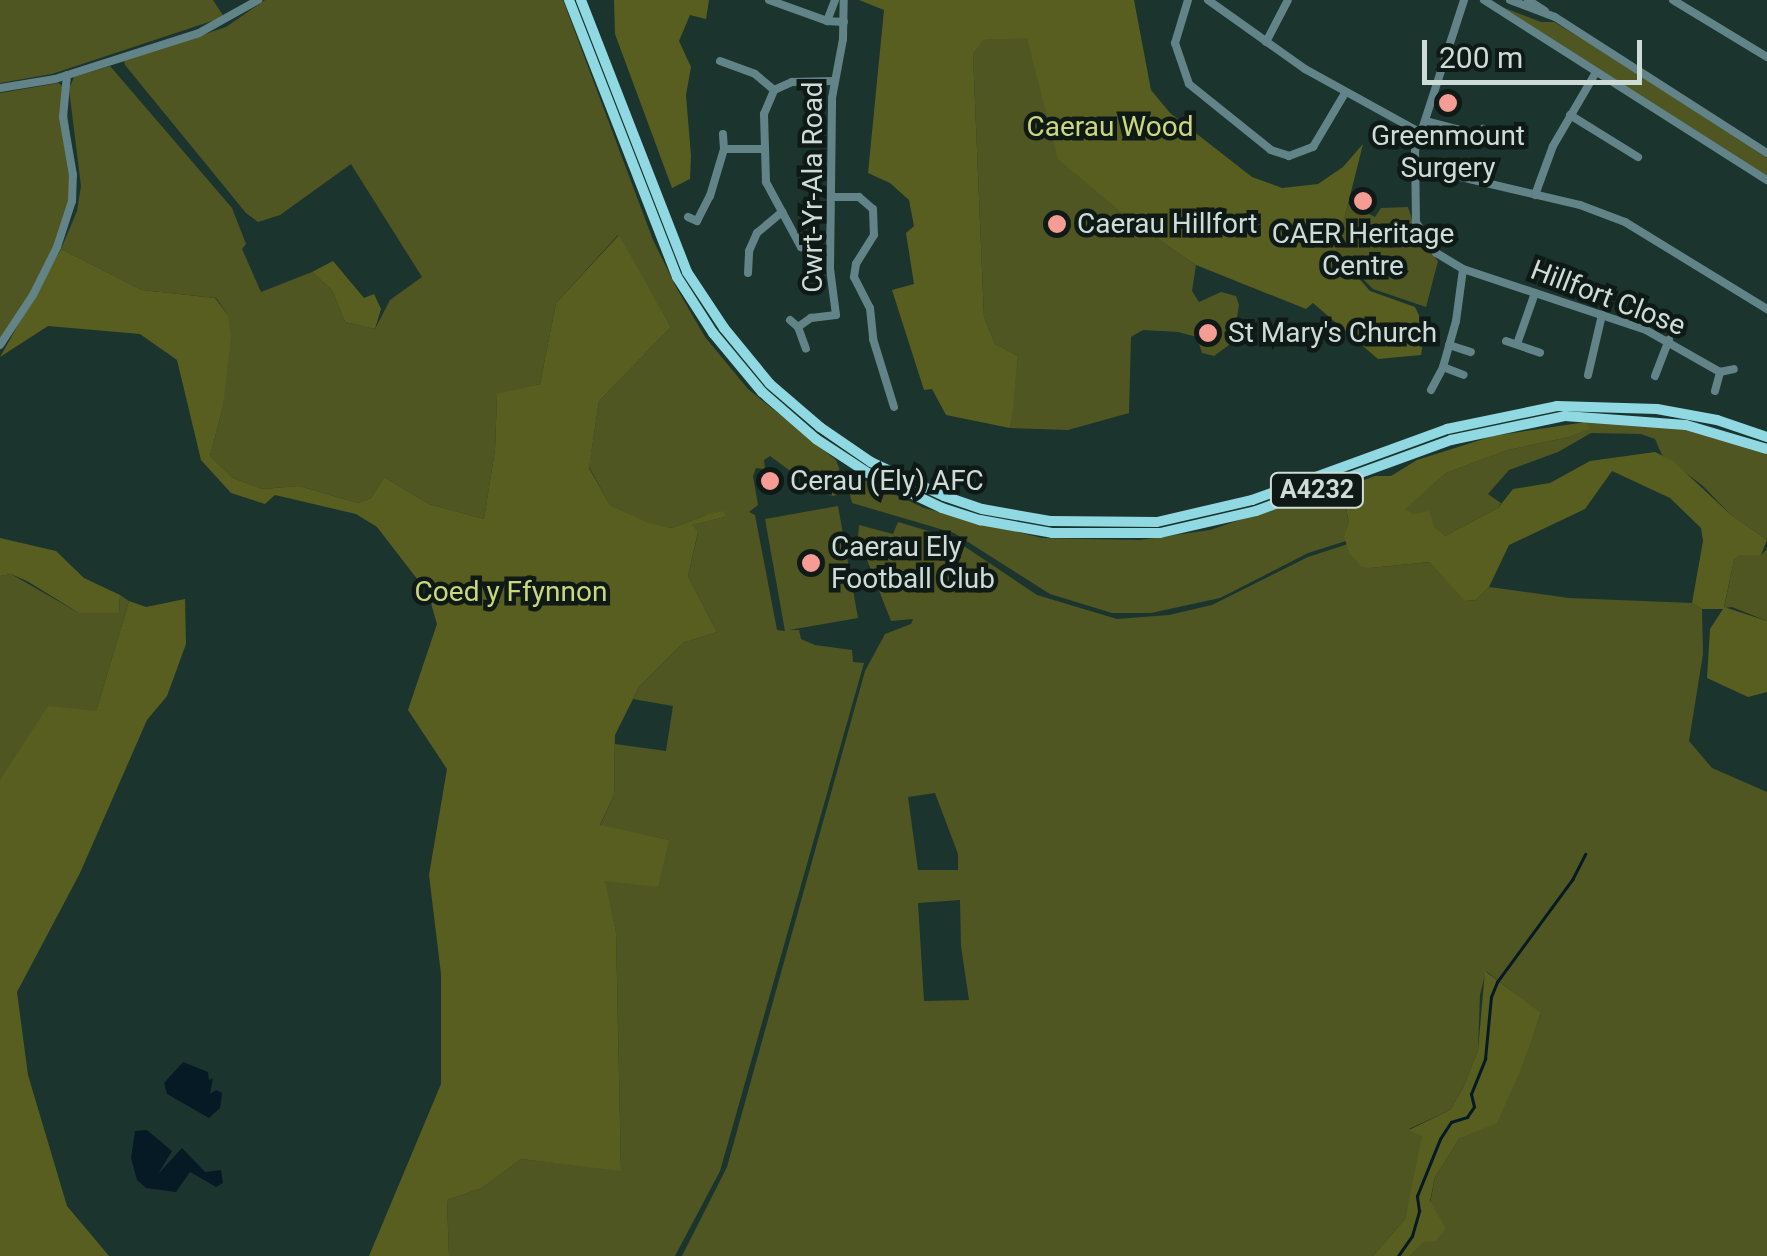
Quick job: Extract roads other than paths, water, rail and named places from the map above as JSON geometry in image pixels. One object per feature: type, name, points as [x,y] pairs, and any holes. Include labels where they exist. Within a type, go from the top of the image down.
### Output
[{"type":"main road","name":"A4232","points":[[569,0],[676,277],[713,333],[762,392],[904,492],[980,520],[1052,533],[1125,536],[1209,525],[1451,440],[1564,416],[1671,422],[1767,449]]},
{"type":"main road","name":"A4232","points":[[581,0],[687,272],[724,328],[770,384],[818,433]]},
{"type":"main road","name":"A4232","points":[[869,468],[982,509],[1050,521],[1121,524],[1206,514],[1447,430],[1556,406],[1657,409],[1717,420],[1767,437]]},
{"type":"street","points":[[0,88],[67,76],[199,33],[258,0]]},
{"type":"street","points":[[768,0],[827,21],[844,22]]},
{"type":"street","points":[[827,21],[835,0]]},
{"type":"street","name":"Cwrt-Yr-Ala Road","points":[[798,327],[810,318],[836,315],[830,269],[831,197],[834,80],[844,0]]},
{"type":"street","points":[[1188,0],[1175,43],[1189,84],[1271,150],[1289,156],[1314,147],[1345,93]]},
{"type":"street","points":[[1208,0],[1345,93],[1422,132]]},
{"type":"street","points":[[1266,42],[1288,0]]},
{"type":"street","points":[[1431,390],[1444,367],[1463,268],[1436,253],[1416,222],[1414,166],[1464,0]]},
{"type":"street","points":[[1484,0],[1767,180]]},
{"type":"street","points":[[1493,0],[1502,12]]},
{"type":"street","points":[[1510,0],[1554,17]]},
{"type":"street","points":[[1528,0],[1767,153]]},
{"type":"street","points":[[1673,0],[1767,57]]},
{"type":"street","points":[[720,61],[755,74],[774,90]]},
{"type":"street","points":[[725,75],[730,65]]},
{"type":"street","points":[[1535,195],[1570,115],[1596,72]]},
{"type":"street","points":[[0,345],[57,246],[72,201],[74,175],[63,117],[67,76]]},
{"type":"street","points":[[810,250],[801,247],[766,182],[764,114],[774,90],[792,82],[834,80]]},
{"type":"street","points":[[1570,115],[1638,157]]},
{"type":"street","points":[[1426,120],[1480,136],[1482,129]]},
{"type":"street","points":[[688,217],[697,220],[710,196],[724,150],[723,134]]},
{"type":"street","points":[[724,150],[765,149]]},
{"type":"street","points":[[1414,166],[1535,195],[1625,222],[1767,309]]},
{"type":"street","points":[[831,197],[859,197],[873,209],[874,236],[856,264],[854,277],[870,308],[872,339],[883,386],[894,407]]},
{"type":"street","points":[[748,273],[759,231],[782,212]]},
{"type":"street","name":"Hillfort Close","points":[[1463,268],[1669,340],[1720,372]]},
{"type":"street","points":[[1517,344],[1535,293]]},
{"type":"street","points":[[1588,375],[1602,315]]},
{"type":"street","points":[[790,320],[798,327],[806,349]]},
{"type":"street","points":[[1655,376],[1669,340]]},
{"type":"street","points":[[1506,341],[1540,353]]},
{"type":"street","points":[[1450,344],[1471,352]]},
{"type":"street","points":[[1444,367],[1464,375]]},
{"type":"street","points":[[1716,392],[1720,372],[1734,369]]},
{"type":"water","points":[[183,1062],[208,1072],[209,1080],[213,1078],[210,1094],[216,1090],[222,1093],[220,1108],[209,1118],[167,1094],[164,1083]]},
{"type":"water","points":[[147,1130],[172,1151],[158,1174],[182,1148],[205,1172],[221,1170],[223,1183],[216,1187],[190,1172],[176,1192],[146,1188],[137,1180],[131,1158],[135,1131]]},
{"type":"waterway","points":[[1398,1256],[1412,1236],[1419,1211],[1417,1196],[1440,1139],[1451,1122],[1467,1117],[1474,1107],[1471,1094],[1485,1059],[1491,997],[1497,982],[1572,880],[1585,854]]},
{"type":"place","name":"Greenmount Surgery","points":[[1448,103]]},
{"type":"place","name":"CAER Heritage Centre","points":[[1363,201]]},
{"type":"place","name":"Caerau Hillfort","points":[[1057,224]]},
{"type":"place","name":"St Mary's Church","points":[[1208,333]]},
{"type":"place","name":"Cerau (Ely) AFC","points":[[770,481]]},
{"type":"place","name":"Caerau Ely Football Club","points":[[811,563]]},
{"type":"park label","name":"Caerau Wood","points":[[1110,127]]},
{"type":"park label","name":"Coed y Ffynnon","points":[[511,592]]}]
